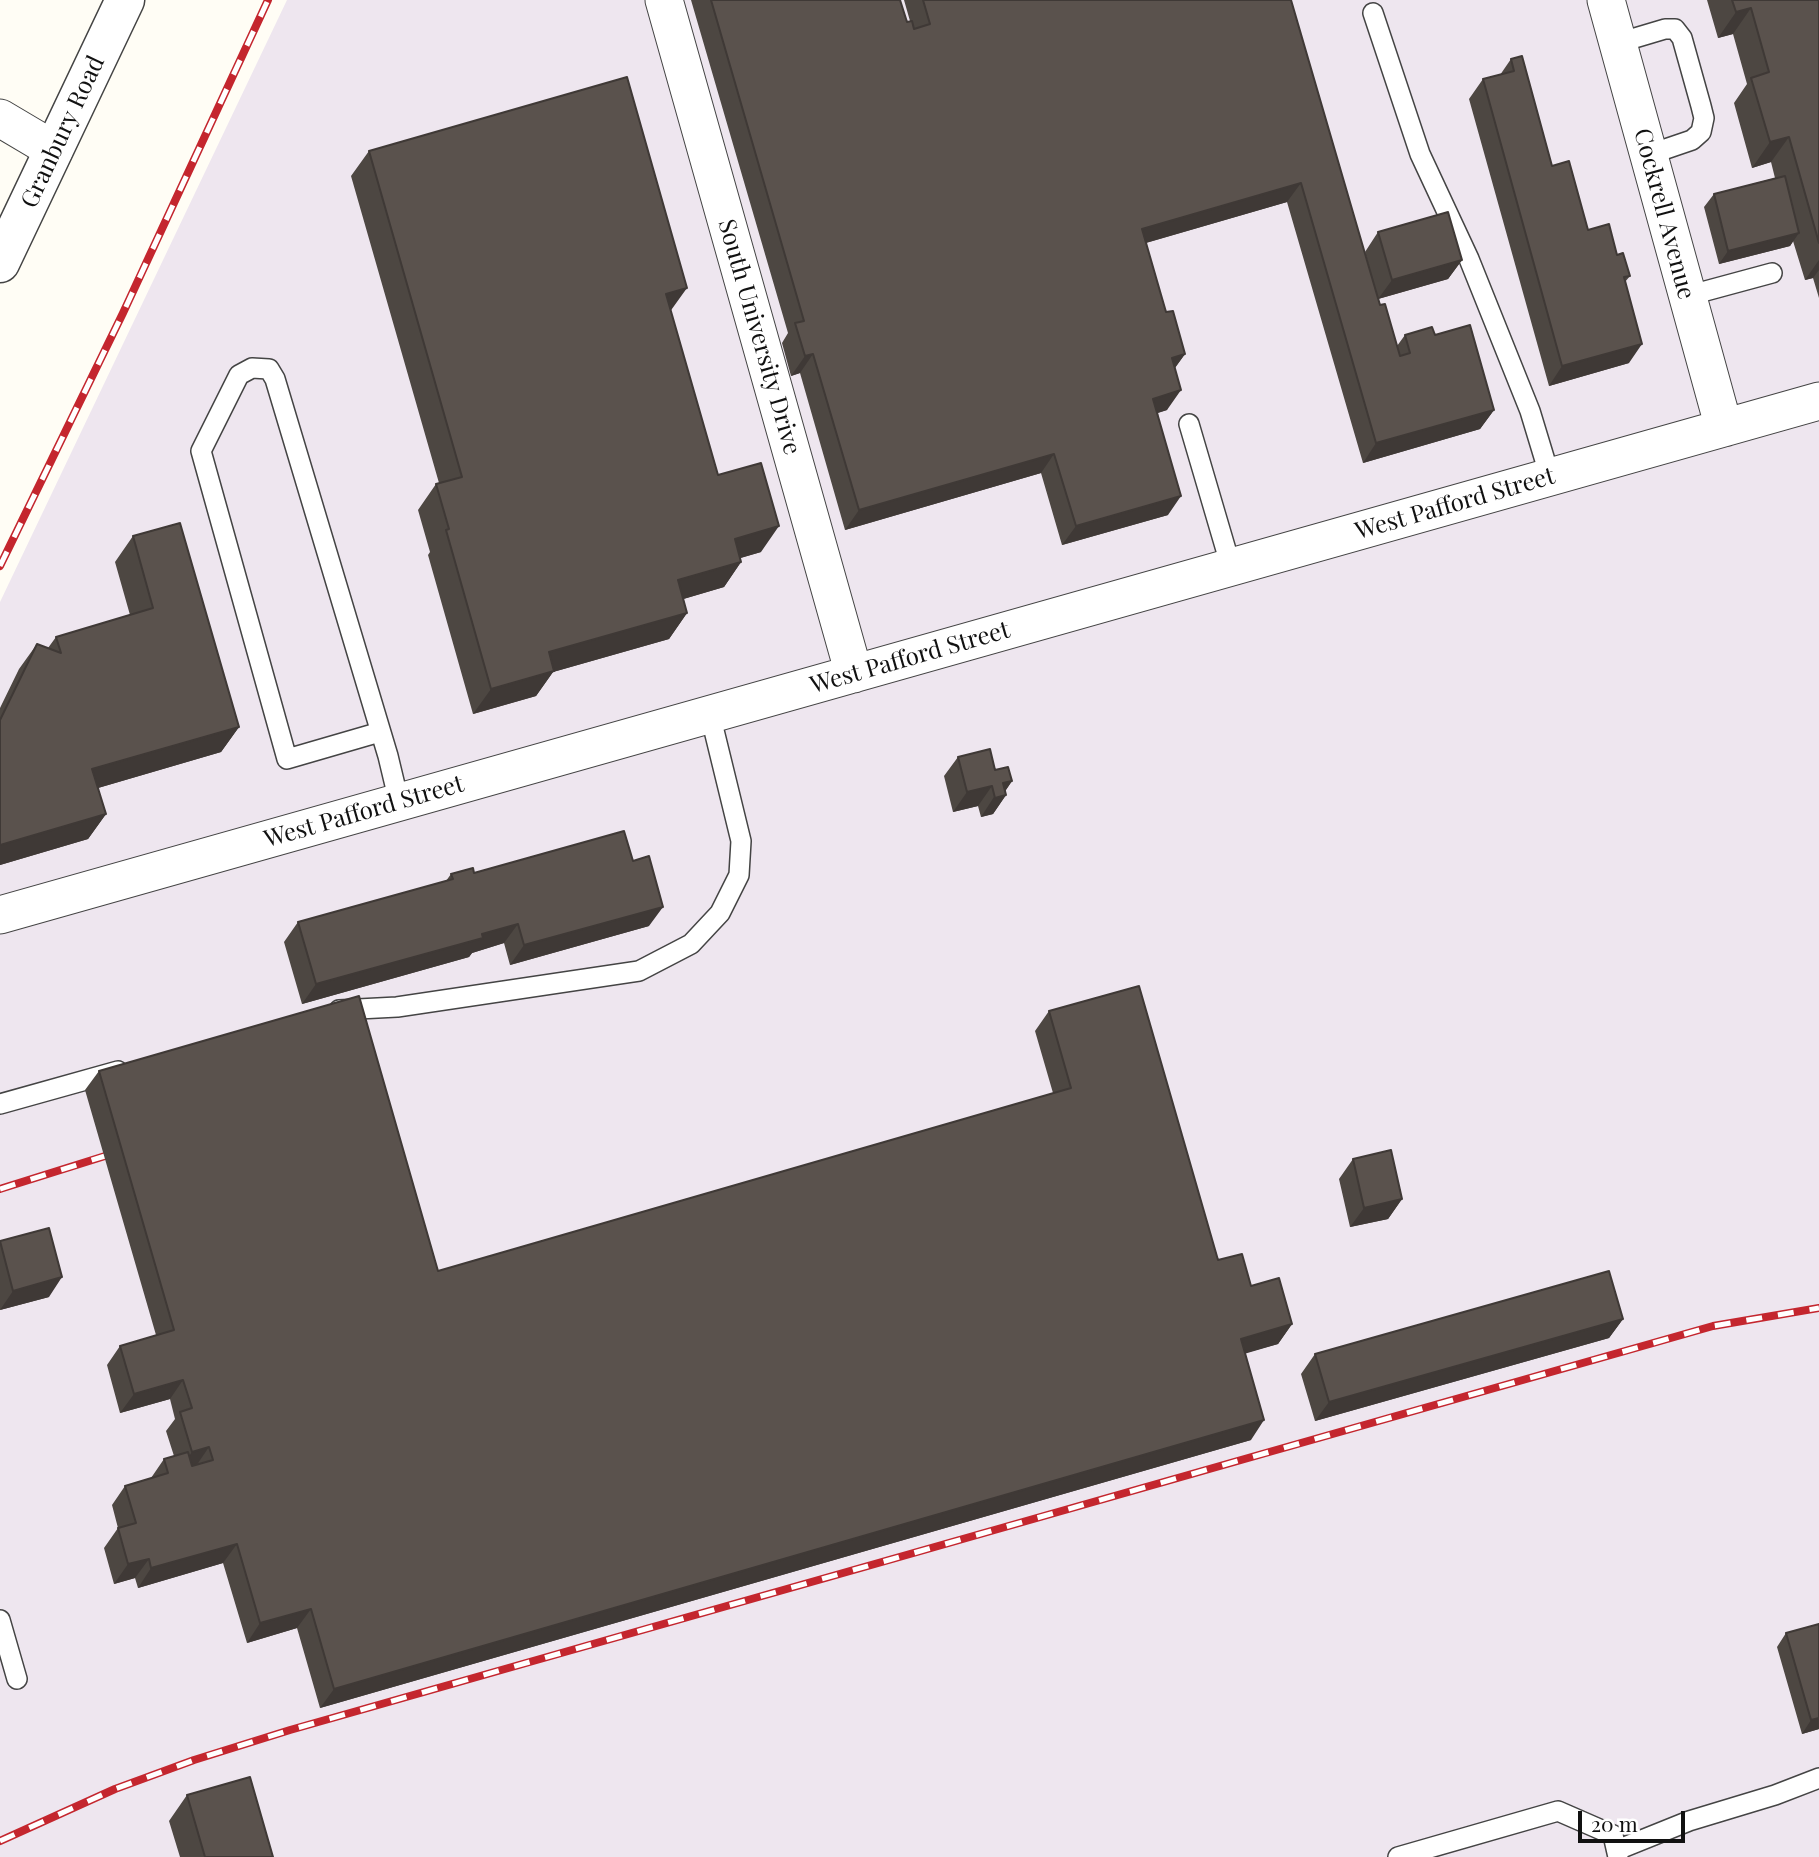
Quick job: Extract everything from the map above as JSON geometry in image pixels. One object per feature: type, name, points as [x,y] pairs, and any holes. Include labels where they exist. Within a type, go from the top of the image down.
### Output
[{"type":"street","name":"Granbury Road","points":[[0,263],[125,0]]},
{"type":"street","name":"South University Drive","points":[[664,0],[854,674]]},
{"type":"street","name":"Cockrell Avenue","points":[[1606,0],[1724,428]]},
{"type":"street","points":[[0,118],[54,150]]},
{"type":"street","name":"West Pafford Street","points":[[0,915],[1819,401]]},
{"type":"lane","points":[[1373,13],[1420,154],[1474,271],[1530,411],[1550,477]]},
{"type":"lane","points":[[1618,43],[1665,29],[1675,29],[1682,38],[1701,106],[1704,118],[1701,132],[1692,140],[1648,155]]},
{"type":"lane","points":[[1687,296],[1772,273]]},
{"type":"lane","points":[[380,732],[287,759],[201,452],[239,375],[252,368],[269,369],[275,379],[380,732],[400,802]]},
{"type":"lane","points":[[1188,424],[1231,567]]},
{"type":"lane","points":[[322,1014],[347,1008],[397,1007],[639,971],[691,944],[720,913],[739,876],[741,841],[710,714]]},
{"type":"lane","points":[[0,1104],[142,1064]]},
{"type":"lane","points":[[0,1620],[17,1679]]},
{"type":"lane","points":[[1398,1857],[1558,1811],[1613,1835],[1618,1854],[1689,1821],[1775,1795],[1819,1777]]},
{"type":"shaded area","points":[[287,0],[1819,0],[1819,1857],[0,1857],[0,602]]},
{"type":"building","points":[[711,0],[900,0],[907,22],[912,21],[914,29],[930,24],[923,0],[1291,0],[1380,305],[1385,304],[1400,356],[1410,353],[1405,335],[1432,327],[1435,335],[1470,325],[1494,410],[1376,443],[1301,183],[1142,229],[1166,312],[1173,311],[1185,354],[1172,358],[1181,390],[1153,399],[1181,496],[1076,526],[1054,454],[859,510],[813,354],[805,356],[795,323],[804,321]]},
{"type":"building","points":[[1732,0],[1819,0],[1819,243],[1789,137],[1770,142],[1751,78],[1769,72],[1751,8],[1736,12]]},
{"type":"building","points":[[1522,56],[1552,166],[1569,161],[1588,230],[1609,224],[1617,255],[1623,253],[1630,276],[1624,277],[1642,344],[1562,366],[1483,79],[1514,71],[1511,59]]},
{"type":"building","points":[[627,77],[687,288],[666,294],[718,475],[761,463],[779,526],[735,539],[741,562],[678,580],[687,613],[549,652],[554,671],[491,689],[446,530],[449,529],[436,484],[462,477],[369,151]]},
{"type":"building","points":[[1785,176],[1799,233],[1728,251],[1714,194]]},
{"type":"building","points":[[1448,212],[1462,260],[1392,280],[1378,232]]},
{"type":"building","points":[[180,523],[239,727],[92,769],[106,814],[0,845],[0,720],[37,644],[61,653],[56,637],[153,608],[133,536]]},
{"type":"building","points":[[990,749],[995,770],[1008,767],[1012,781],[1003,783],[1006,795],[995,798],[992,786],[967,792],[958,757]]},
{"type":"building","points":[[624,831],[633,861],[649,856],[663,907],[524,945],[518,924],[482,934],[483,938],[316,984],[298,922],[453,879],[451,874],[473,868],[474,873]]},
{"type":"building","points":[[1139,986],[1218,1260],[1242,1254],[1251,1286],[1279,1278],[1292,1324],[1241,1339],[1264,1420],[334,1689],[311,1609],[260,1623],[237,1544],[151,1568],[149,1559],[128,1564],[118,1528],[136,1523],[125,1486],[168,1473],[164,1459],[188,1452],[192,1466],[213,1460],[209,1447],[192,1452],[180,1412],[192,1408],[183,1380],[134,1394],[120,1346],[174,1330],[99,1071],[359,996],[438,1271],[1071,1088],[1049,1011]]},
{"type":"building","points":[[1391,1150],[1402,1199],[1364,1208],[1353,1159]]},
{"type":"building","points":[[49,1228],[62,1277],[13,1291],[0,1241]]},
{"type":"building","points":[[1609,1271],[1623,1319],[1329,1402],[1315,1354]]},
{"type":"building","points":[[1819,1624],[1819,1718],[1811,1720],[1786,1633]]},
{"type":"building","points":[[250,1777],[273,1857],[205,1857],[187,1795]]},
{"type":"railway","points":[[0,566],[123,313],[268,0]]},
{"type":"railway","points":[[0,1189],[105,1156]]},
{"type":"railway","points":[[0,1841],[115,1789],[194,1760],[290,1730],[1713,1326],[1819,1308]]}]
